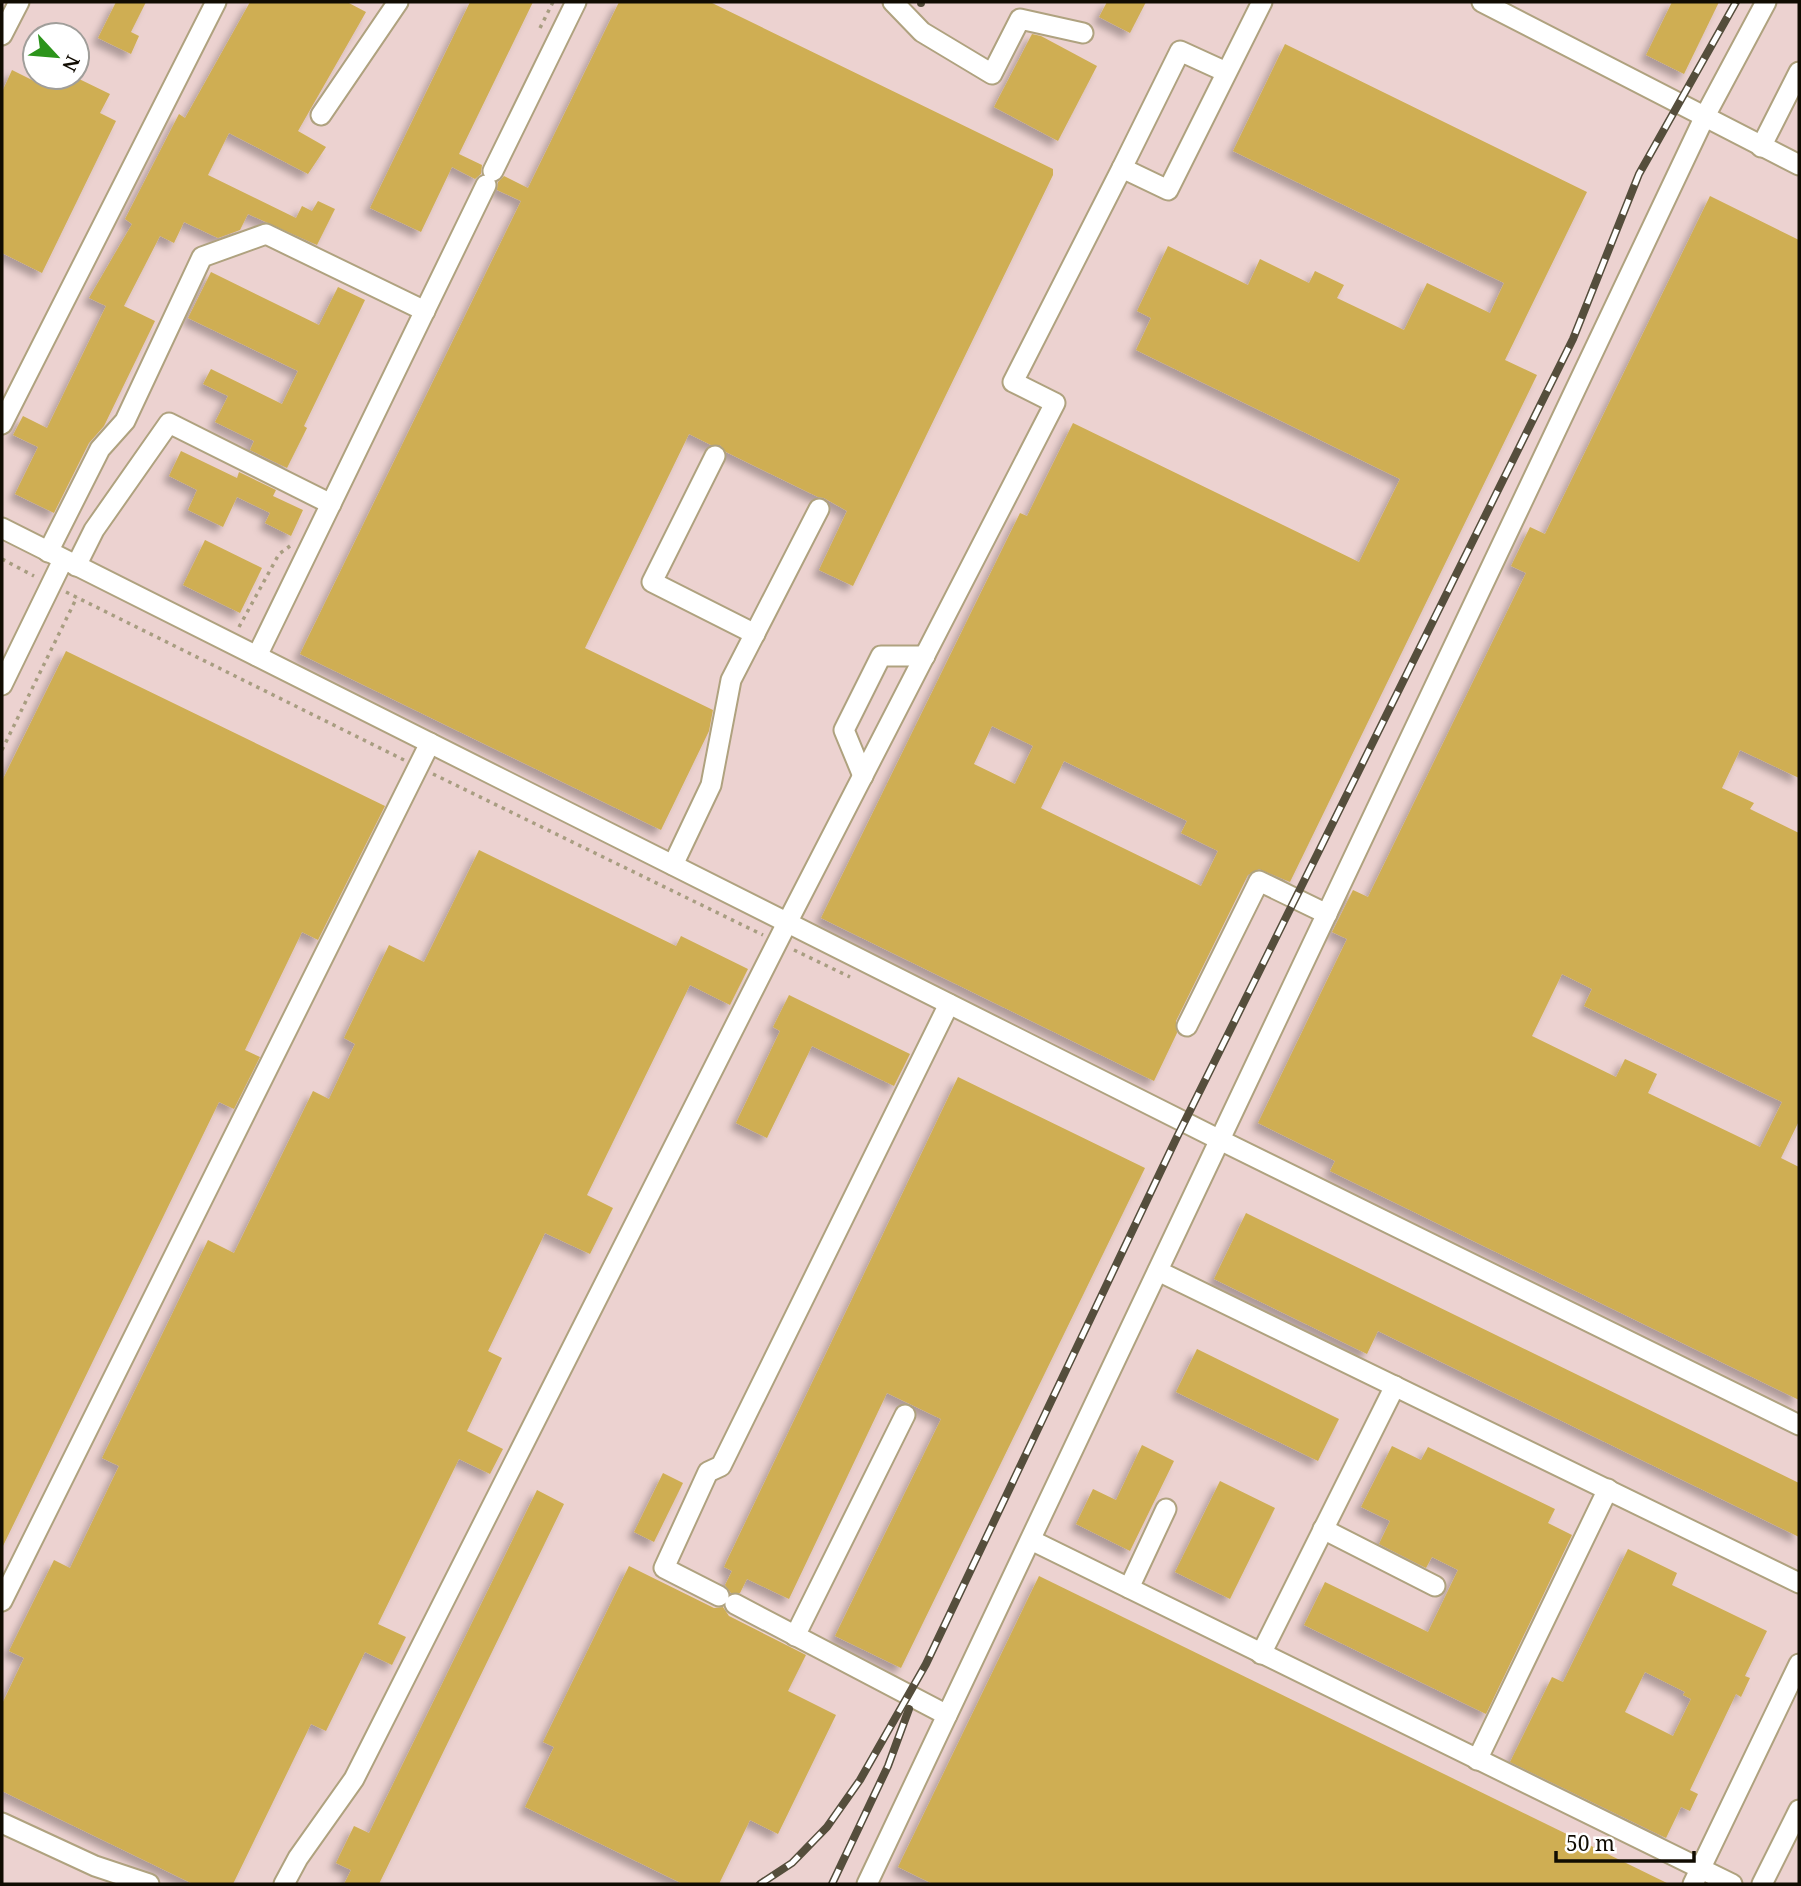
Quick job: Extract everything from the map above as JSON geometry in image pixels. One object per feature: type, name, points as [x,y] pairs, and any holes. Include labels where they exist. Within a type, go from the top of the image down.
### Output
[{"type":"lane","points":[[2,35],[19,2]]},
{"type":"lane","points":[[2,424],[216,2]]},
{"type":"lane","points":[[321,115],[398,2]]},
{"type":"lane","points":[[257,656],[576,2]]},
{"type":"lane","points":[[893,2],[922,32],[992,74],[1020,19],[1083,33]]},
{"type":"lane","points":[[1122,168],[1168,190],[1262,2]]},
{"type":"lane","points":[[1482,2],[1799,165]]},
{"type":"lane","points":[[867,1884],[1705,116],[1766,2]]},
{"type":"lane","points":[[284,1884],[354,1779],[777,942],[1055,403],[1013,382],[1180,51],[1226,72]]},
{"type":"lane","points":[[1761,147],[1799,72]]},
{"type":"lane","points":[[2,685],[62,560],[100,449],[125,421],[202,257],[266,234],[425,311]]},
{"type":"lane","points":[[62,560],[94,530],[169,423],[331,504]]},
{"type":"lane","points":[[715,456],[652,582],[755,634]]},
{"type":"lane","points":[[673,865],[711,785],[731,680],[819,509]]},
{"type":"lane","points":[[2,528],[1220,1140],[1799,1425]]},
{"type":"lane","points":[[863,776],[844,730],[881,656],[925,656]]},
{"type":"lane","points":[[2,1601],[430,743]]},
{"type":"lane","points":[[1187,1026],[1259,881],[1327,914]]},
{"type":"lane","points":[[947,1715],[664,1568],[708,1472],[721,1466],[948,1004]]},
{"type":"lane","points":[[1158,1271],[1799,1583]]},
{"type":"lane","points":[[1261,1654],[1395,1386]]},
{"type":"lane","points":[[795,1636],[905,1415]]},
{"type":"lane","points":[[1477,1760],[1608,1489]]},
{"type":"lane","points":[[1129,1588],[1167,1509]]},
{"type":"lane","points":[[1324,1530],[1435,1586]]},
{"type":"lane","points":[[1031,1540],[1477,1760],[1696,1877],[1732,1884]]},
{"type":"lane","points":[[1696,1877],[1799,1664]]},
{"type":"lane","points":[[1762,1884],[1799,1810]]},
{"type":"lane","points":[[2,1823],[95,1866],[149,1884]]},
{"type":"path","points":[[210,632],[218,617],[240,628],[279,554],[292,544]]},
{"type":"path","points":[[2,559],[419,767],[852,978]]},
{"type":"path","points":[[2,750],[77,597]]},
{"type":"shaded area","points":[[2,2],[1799,2],[1799,1884],[2,1884]]},
{"type":"building","points":[[116,2],[146,2],[131,32],[139,36],[131,54],[98,38]]},
{"type":"building","points":[[250,2],[347,2],[366,12],[298,131],[326,147],[308,174],[229,133],[208,175],[296,218],[302,206],[312,211],[318,201],[335,209],[317,245],[248,214],[240,230],[218,238],[184,222],[174,243],[160,236],[124,306],[155,321],[104,426],[89,443],[54,513],[15,494],[38,447],[13,435],[23,416],[47,428],[106,306],[89,298],[132,224],[125,219],[179,114],[185,118]]},
{"type":"building","points":[[470,2],[533,2],[459,154],[482,165],[481,174],[475,179],[452,167],[421,232],[370,208]]},
{"type":"building","points":[[619,2],[710,2],[1053,169],[1053,175],[853,586],[819,570],[847,511],[726,452],[720,445],[711,445],[689,434],[585,648],[713,710],[709,731],[661,830],[300,654],[521,201],[497,190],[498,182],[504,176],[528,188]]},
{"type":"building","points":[[1107,2],[1146,2],[1130,33],[1099,17]]},
{"type":"building","points":[[1672,2],[1719,2],[1684,74],[1646,55]]},
{"type":"building","points":[[1032,34],[1041,36],[1097,66],[1058,141],[994,107]]},
{"type":"building","points":[[1285,44],[1587,192],[1505,360],[1537,375],[1290,882],[1259,869],[1248,875],[1176,1021],[1177,1033],[1154,1081],[821,918],[1020,513],[1027,516],[1073,423],[1359,562],[1400,479],[1136,350],[1151,318],[1137,311],[1168,246],[1248,285],[1260,259],[1309,283],[1315,271],[1344,285],[1337,298],[1404,330],[1427,283],[1490,313],[1504,283],[1233,151]],"holes":[[[992,726],[1033,746],[1015,784],[974,764]],[[1064,761],[1187,821],[1181,833],[1218,851],[1201,886],[1041,808]]]},
{"type":"building","points":[[12,70],[21,74],[21,91],[91,91],[91,85],[110,94],[100,113],[116,121],[42,273],[2,253],[2,92]]},
{"type":"building","points":[[1710,196],[1799,240],[1799,778],[1740,750],[1722,788],[1754,803],[1750,809],[1799,833],[1799,1121],[1781,1158],[1799,1167],[1799,1400],[1330,1171],[1335,1161],[1258,1123],[1347,939],[1332,932],[1353,890],[1368,897],[1526,573],[1511,566],[1530,527],[1545,534]],"holes":[[[1562,974],[1592,989],[1584,1006],[1782,1102],[1760,1147],[1648,1093],[1657,1074],[1625,1059],[1616,1077],[1532,1036]]]},
{"type":"building","points":[[211,272],[319,325],[338,287],[365,300],[304,426],[307,428],[287,468],[250,450],[254,441],[215,422],[228,396],[203,384],[211,369],[282,404],[298,371],[188,318]]},
{"type":"building","points":[[181,451],[237,478],[239,472],[276,490],[273,496],[303,510],[291,536],[265,523],[270,513],[237,497],[223,527],[188,510],[197,490],[169,476]]},
{"type":"building","points":[[205,540],[262,568],[240,613],[183,585]]},
{"type":"building","points":[[66,651],[385,806],[318,940],[302,932],[245,1050],[260,1057],[234,1109],[219,1102],[2,1548],[2,781]]},
{"type":"building","points":[[479,850],[676,946],[681,936],[748,969],[730,1005],[690,985],[587,1195],[613,1208],[590,1254],[545,1233],[488,1351],[502,1358],[467,1431],[503,1449],[490,1474],[459,1459],[378,1624],[406,1637],[392,1665],[365,1652],[326,1731],[311,1724],[233,1884],[193,1884],[2,1791],[2,1704],[24,1658],[9,1651],[54,1560],[70,1568],[119,1466],[102,1458],[208,1240],[234,1253],[313,1091],[329,1099],[355,1044],[344,1038],[389,945],[424,962]]},
{"type":"building","points":[[789,995],[910,1054],[894,1086],[812,1046],[767,1138],[736,1123],[780,1031],[773,1027]]},
{"type":"building","points":[[958,1077],[1145,1168],[901,1668],[835,1636],[941,1419],[887,1393],[789,1599],[747,1579],[740,1593],[731,1593],[725,1585],[732,1571],[724,1567]]},
{"type":"building","points":[[1246,1213],[1799,1483],[1799,1537],[1378,1331],[1367,1354],[1214,1279]]},
{"type":"building","points":[[1197,1349],[1339,1419],[1318,1461],[1176,1392]]},
{"type":"building","points":[[1142,1445],[1174,1461],[1130,1551],[1076,1524],[1093,1489],[1116,1500]]},
{"type":"building","points":[[1392,1446],[1421,1460],[1428,1447],[1555,1509],[1548,1523],[1572,1535],[1486,1714],[1304,1625],[1325,1582],[1428,1632],[1458,1570],[1432,1557],[1426,1568],[1379,1544],[1390,1521],[1361,1507]]},
{"type":"building","points":[[663,1473],[683,1483],[654,1542],[634,1532]]},
{"type":"building","points":[[1220,1481],[1275,1508],[1230,1599],[1175,1572]]},
{"type":"building","points":[[537,1490],[564,1504],[379,1884],[344,1884],[351,1870],[336,1863],[354,1826],[369,1833]]},
{"type":"building","points":[[1628,1549],[1677,1573],[1672,1585],[1767,1631],[1745,1676],[1750,1678],[1741,1697],[1736,1694],[1690,1790],[1698,1794],[1690,1811],[1681,1807],[1666,1838],[1510,1762],[1552,1677],[1563,1682]],"holes":[[[1645,1672],[1685,1692],[1683,1695],[1691,1699],[1673,1736],[1625,1712]]]},
{"type":"building","points":[[629,1566],[714,1608],[723,1607],[729,1616],[806,1655],[788,1691],[836,1715],[778,1834],[750,1820],[719,1884],[683,1884],[525,1807],[554,1747],[543,1742]]},
{"type":"building","points":[[1039,1576],[1669,1884],[933,1884],[898,1867]]},
{"type":"railway","points":[[760,1884],[792,1863],[827,1827],[860,1780],[926,1664],[1177,1137],[1573,339],[1639,174],[1736,2]]},
{"type":"railway","points":[[832,1884],[888,1766],[909,1709]]}]
